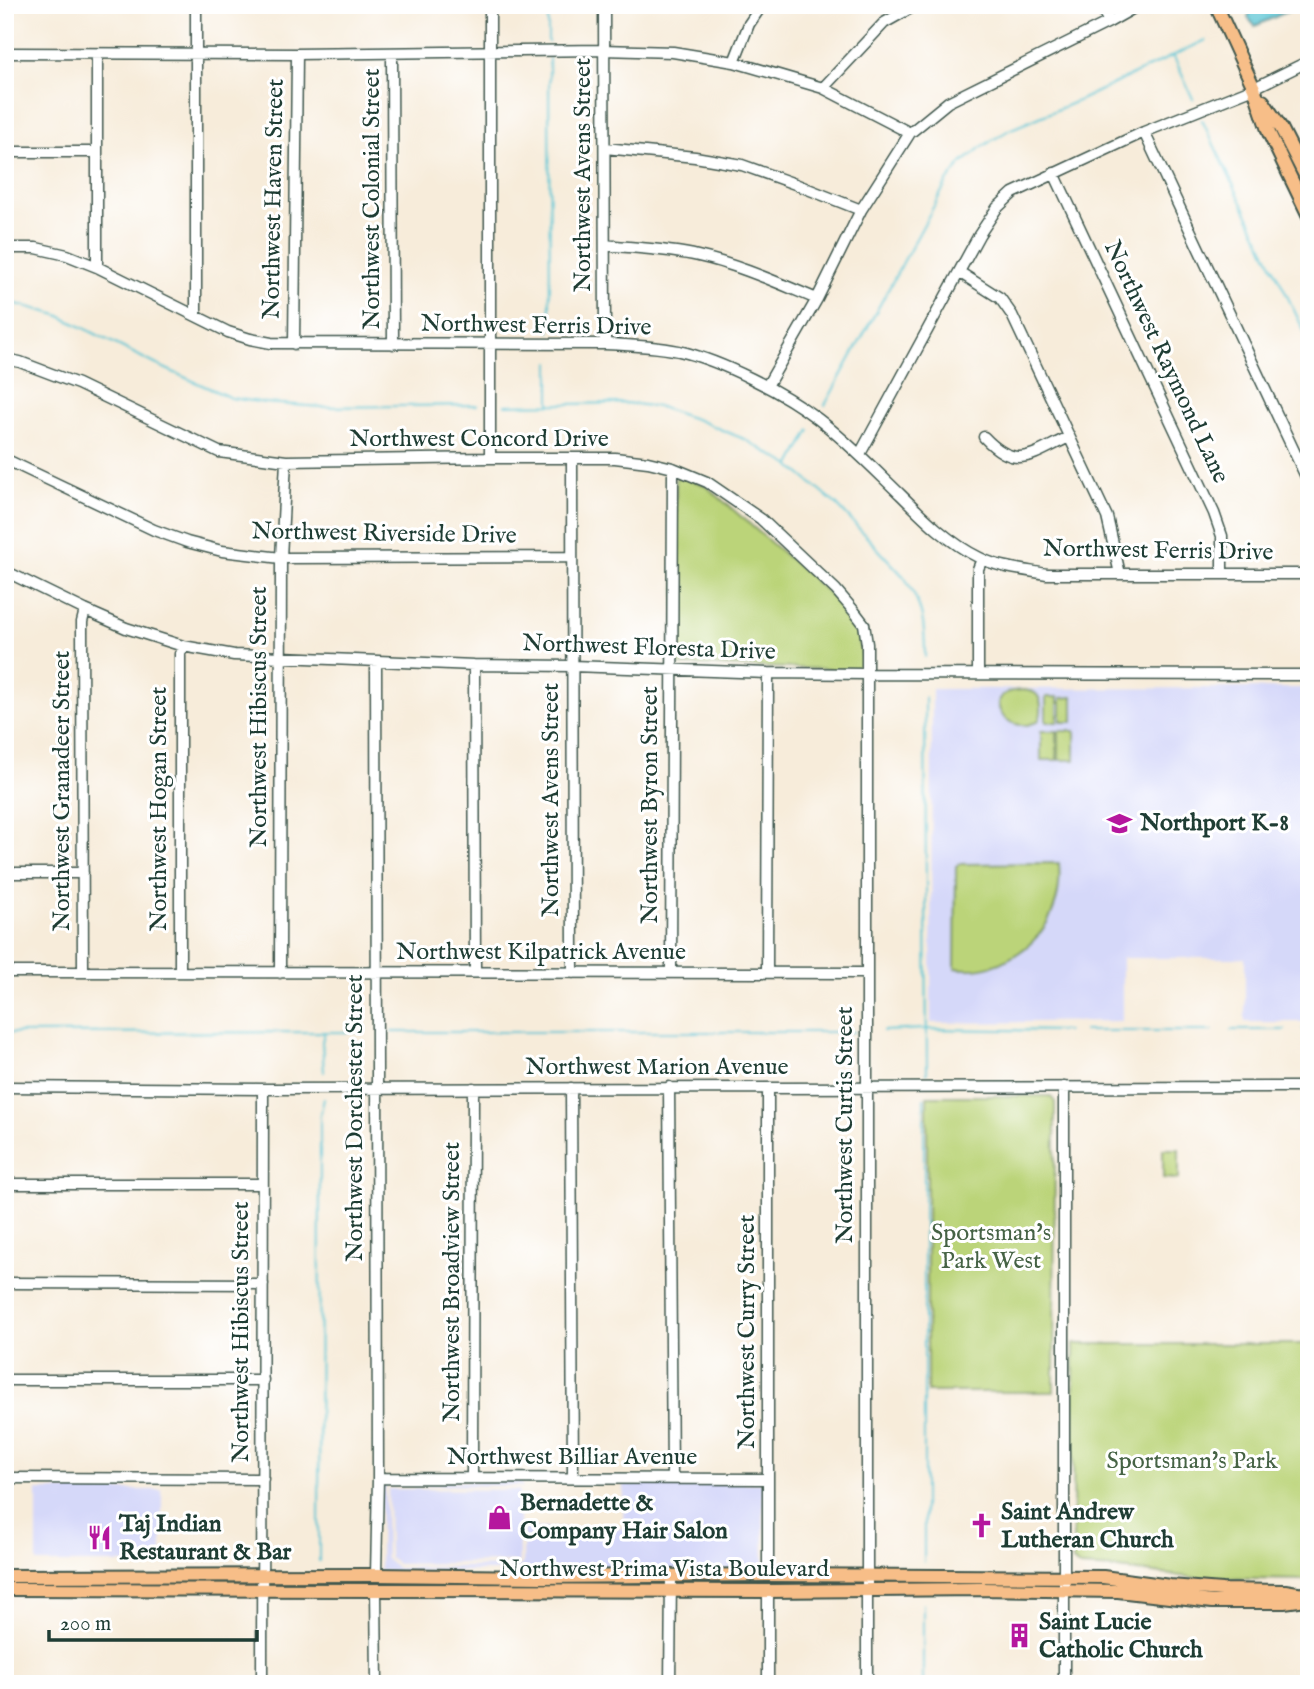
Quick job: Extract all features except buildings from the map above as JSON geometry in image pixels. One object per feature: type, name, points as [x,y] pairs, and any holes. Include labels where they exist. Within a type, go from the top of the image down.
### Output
[{"type":"main road","points":[[1216,5],[1254,88],[1269,133],[1309,216]]},
{"type":"main road","points":[[1254,88],[1281,128],[1307,176]]},
{"type":"main road","name":"Northwest Prima Vista Boulevard","points":[[263,1582],[376,1575],[1103,1577],[1222,1590],[1285,1591],[1309,1597]]},
{"type":"main road","points":[[5,1576],[263,1582]]},
{"type":"main road","points":[[380,1590],[392,1583],[452,1583],[461,1576]]},
{"type":"main road","points":[[5,1589],[263,1582]]},
{"type":"main road","name":"Northwest Prima Vista Boulevard","points":[[263,1582],[380,1590],[1118,1591],[1212,1602],[1284,1602],[1309,1597]]},
{"type":"street","points":[[196,5],[196,316]]},
{"type":"street","points":[[490,5],[491,458]]},
{"type":"street","name":"Northwest Avens Street","points":[[604,5],[605,344]]},
{"type":"street","points":[[734,62],[749,24],[762,5]]},
{"type":"street","points":[[823,88],[884,23],[916,5]]},
{"type":"street","points":[[1100,5],[1108,22]]},
{"type":"street","points":[[767,386],[817,299],[861,210],[910,133],[948,102],[1139,5]]},
{"type":"street","points":[[5,53],[297,54],[603,50],[673,52],[734,62],[823,88],[910,133]]},
{"type":"street","name":"Northwest Colonial Street","points":[[393,53],[393,344]]},
{"type":"street","points":[[97,54],[97,267]]},
{"type":"street","name":"Northwest Haven Street","points":[[294,344],[297,54]]},
{"type":"street","points":[[860,454],[979,234],[997,208],[1013,193],[1143,132],[1254,88],[1309,61]]},
{"type":"street","points":[[1143,132],[1309,483]]},
{"type":"street","points":[[605,148],[695,157],[741,165],[861,210]]},
{"type":"street","points":[[5,152],[96,152]]},
{"type":"street","name":"Northwest Raymond Lane","points":[[1054,173],[1214,513],[1222,536],[1222,573]]},
{"type":"street","points":[[605,245],[699,256],[764,277],[817,299]]},
{"type":"street","name":"Northwest Ferris Drive","points":[[5,248],[36,248],[67,255],[97,267],[228,332],[271,343],[605,344],[680,351],[723,366],[767,386],[817,417],[952,542],[982,559],[1010,568],[1047,574],[1309,574]]},
{"type":"street","points":[[959,272],[1000,298],[1012,315],[1107,517],[1120,574]]},
{"type":"street","name":"Northwest Concord Drive","points":[[5,359],[78,384],[219,452],[286,461],[615,458],[673,468],[707,482],[761,519],[836,590],[864,624],[867,674]]},
{"type":"street","points":[[984,438],[1001,453],[1016,458],[1026,457],[1069,437]]},
{"type":"street","name":"Northwest Riverside Drive","points":[[5,459],[154,530],[222,551],[281,558],[572,557]]},
{"type":"street","name":"Northwest Avens Street","points":[[572,459],[573,973]]},
{"type":"street","name":"Northwest Hibiscus Street","points":[[280,973],[281,558],[286,461]]},
{"type":"street","name":"Northwest Byron Street","points":[[671,973],[673,468]]},
{"type":"street","points":[[978,674],[978,569],[982,559]]},
{"type":"street","name":"Northwest Floresta Drive","points":[[5,571],[126,628],[183,646],[234,655],[768,673],[1309,675]]},
{"type":"street","name":"Northwest Granadeer Street","points":[[83,971],[82,622],[85,610]]},
{"type":"street","name":"Northwest Hogan Street","points":[[180,972],[180,654],[183,646]]},
{"type":"street","name":"Northwest Dorchester Street","points":[[376,661],[376,1575]]},
{"type":"street","points":[[474,665],[475,972]]},
{"type":"street","points":[[767,973],[768,673]]},
{"type":"street","name":"Northwest Curtis Street","points":[[867,674],[867,1684]]},
{"type":"street","points":[[5,873],[83,873]]},
{"type":"street","name":"Northwest Kilpatrick Avenue","points":[[5,972],[866,973]]},
{"type":"street","name":"Northwest Marion Avenue","points":[[5,1087],[1309,1087]]},
{"type":"street","points":[[669,1087],[671,1478]]},
{"type":"street","points":[[1064,1087],[1064,1684]]},
{"type":"street","name":"Northwest Broadview Street","points":[[472,1477],[473,1088]]},
{"type":"street","points":[[571,1088],[573,1478]]},
{"type":"street","name":"Northwest Curry Street","points":[[768,1088],[768,1575]]},
{"type":"street","name":"Northwest Hibiscus Street","points":[[262,1684],[263,1089]]},
{"type":"street","points":[[5,1184],[262,1184]]},
{"type":"street","points":[[5,1283],[263,1284]]},
{"type":"street","points":[[5,1380],[263,1380]]},
{"type":"street","points":[[5,1478],[262,1479]]},
{"type":"street","name":"Northwest Billiar Avenue","points":[[378,1478],[767,1479]]},
{"type":"street","points":[[670,1684],[671,1576]]},
{"type":"street","points":[[377,1684],[380,1590]]},
{"type":"street","points":[[768,1591],[768,1684]]},
{"type":"shaded area","name":"Northport K-8","points":[[1309,688],[1309,1022],[1245,1022],[1245,958],[1122,958],[1122,1021],[931,1023],[932,689]]},
{"type":"shaded area","points":[[522,1481],[522,1488],[387,1485],[386,1559],[397,1568],[520,1566],[523,1562],[523,1528],[623,1528],[624,1482],[763,1483],[764,1571],[380,1571],[381,1482]]},
{"type":"shaded area","points":[[388,1489],[519,1490],[519,1562],[397,1564],[389,1558]]},
{"type":"shaded area","points":[[37,1490],[162,1490],[162,1563],[37,1563]]},
{"type":"green space","points":[[676,475],[705,485],[848,610],[855,619],[863,670],[675,665]]},
{"type":"green space","points":[[1024,690],[1035,693],[1041,706],[1038,721],[1027,725],[1007,720],[998,703],[1005,693]]},
{"type":"green space","points":[[1046,697],[1058,697],[1058,722],[1046,722]]},
{"type":"green space","points":[[1073,697],[1073,722],[1061,722],[1061,698]]},
{"type":"green space","points":[[1041,731],[1057,731],[1057,760],[1041,760]]},
{"type":"green space","points":[[1059,731],[1075,731],[1075,760],[1059,760]]},
{"type":"green space","points":[[1059,863],[1056,901],[1042,931],[1031,943],[1018,953],[988,967],[955,968],[956,866]]},
{"type":"green space","name":"Sportsman's Park West","points":[[927,1096],[1049,1096],[1055,1102],[1054,1392],[927,1392]]},
{"type":"green space","points":[[1163,1149],[1179,1149],[1179,1179],[1163,1178]]},
{"type":"green space","name":"Sportsman's Park","points":[[1074,1344],[1309,1344],[1309,1580],[1198,1578],[1080,1567],[1073,1561]]},
{"type":"water","points":[[1261,5],[1302,5],[1255,26],[1248,18],[1250,11]]},
{"type":"waterway","points":[[548,5],[548,42]]},
{"type":"waterway","points":[[825,405],[947,182],[961,164],[1009,130],[1080,100],[1206,40]]},
{"type":"waterway","points":[[1174,57],[1193,99]]},
{"type":"waterway","points":[[549,58],[550,332]]},
{"type":"waterway","points":[[1202,120],[1309,341]]},
{"type":"waterway","points":[[5,301],[58,315],[155,364],[231,398],[322,407],[477,405]]},
{"type":"waterway","points":[[550,363],[550,403]]},
{"type":"waterway","points":[[505,405],[625,403],[659,407],[744,439],[791,466],[837,505],[905,578],[922,616],[925,657]]},
{"type":"waterway","points":[[791,465],[810,430]]},
{"type":"waterway","points":[[925,697],[927,1074]]},
{"type":"waterway","points":[[1303,1029],[1309,1029]]},
{"type":"waterway","points":[[1231,1030],[1285,1030]]},
{"type":"waterway","points":[[883,1031],[1067,1031]]},
{"type":"waterway","points":[[1084,1031],[1213,1031]]},
{"type":"waterway","points":[[5,1033],[362,1032]]},
{"type":"waterway","points":[[392,1032],[854,1032]]},
{"type":"waterway","points":[[324,1033],[324,1072]]},
{"type":"waterway","points":[[924,1098],[924,1562]]},
{"type":"waterway","points":[[319,1561],[320,1116],[324,1099]]},
{"type":"waterway","points":[[923,1604],[923,1684]]},
{"type":"place","name":"Northport K-8","points":[[1120,823]]},
{"type":"place","name":"Bernadette & Company Hair Salon","points":[[500,1517]]},
{"type":"place","name":"Saint Andrew Lutheran Church","points":[[981,1526]]},
{"type":"place","name":"Taj Indian Restaurant & Bar","points":[[99,1538]]},
{"type":"place","name":"Saint Lucie Catholic Church","points":[[1019,1636]]}]
